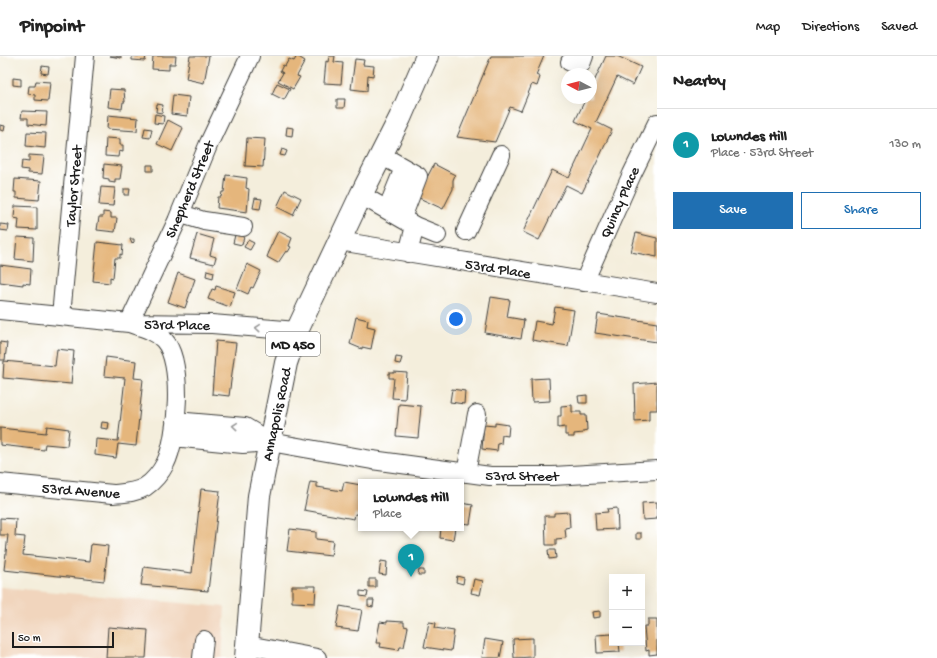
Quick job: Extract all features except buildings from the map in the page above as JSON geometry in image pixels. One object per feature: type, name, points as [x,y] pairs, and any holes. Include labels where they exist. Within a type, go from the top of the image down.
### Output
[{"type":"main road","name":"Annapolis Road","points":[[246,652],[259,496],[286,363],[297,332],[361,195],[400,118],[427,56]]},
{"type":"street","name":"Taylor Street","points":[[61,316],[85,56]]},
{"type":"street","name":"Shepherd Street","points":[[129,323],[181,214],[209,143],[250,56]]},
{"type":"street","name":"Quincy Place","points":[[584,282],[632,174],[657,123]]},
{"type":"street","points":[[381,155],[418,176],[401,218],[408,253]]},
{"type":"street","points":[[466,231],[501,155]]},
{"type":"street","points":[[361,195],[401,218],[437,235]]},
{"type":"street","points":[[181,214],[204,221],[243,227]]},
{"type":"street","name":"53rd Place","points":[[339,242],[657,293]]},
{"type":"street","name":"53rd Place","points":[[0,310],[129,323],[212,324],[297,332]]},
{"type":"street","name":"53rd Place","points":[[129,323],[157,334],[165,341],[170,351],[176,376],[174,429]]},
{"type":"street","points":[[466,473],[477,414]]},
{"type":"street","points":[[174,429],[243,444],[270,442]]},
{"type":"street","name":"53rd Avenue","points":[[0,483],[113,494],[130,493],[145,487],[157,476],[165,465],[174,429]]},
{"type":"street","name":"53rd Street","points":[[270,442],[372,460],[490,476],[553,476],[657,470]]},
{"type":"street","points":[[246,652],[317,658]]},
{"type":"shaded area","points":[[0,587],[225,607],[222,658],[0,658]]},
{"type":"place","name":"Lowndes Hill","points":[[411,577]]}]
